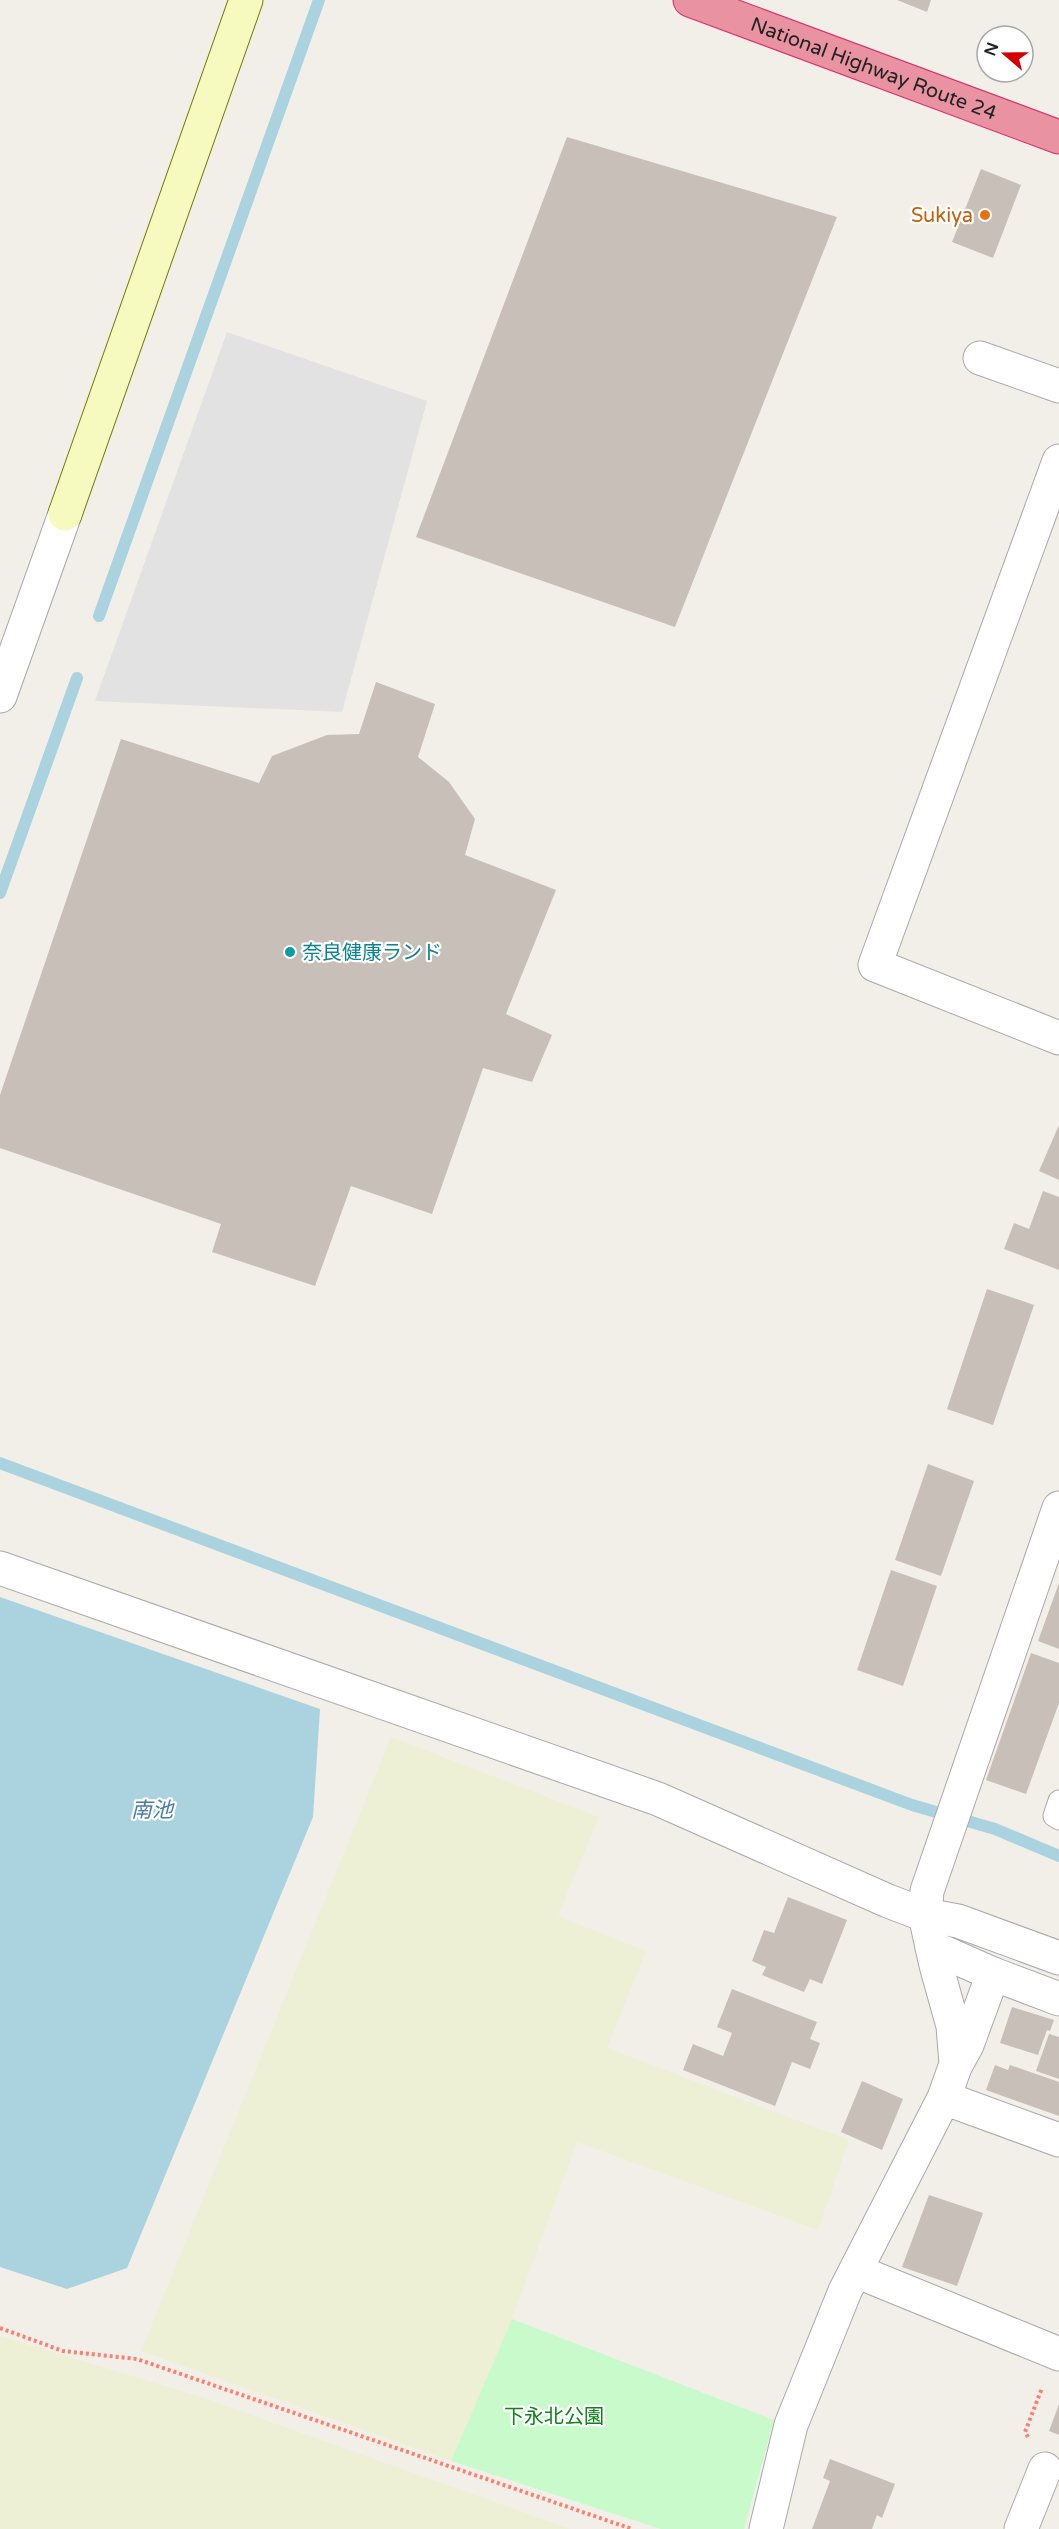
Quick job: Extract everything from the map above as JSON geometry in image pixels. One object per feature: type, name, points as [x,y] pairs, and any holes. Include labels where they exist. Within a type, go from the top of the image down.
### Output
[{"type":"highway","name":"National Highway Route 24","points":[[690,0],[1059,137]]},
{"type":"street","points":[[0,696],[246,0]]},
{"type":"street","points":[[980,358],[1059,386]]},
{"type":"street","points":[[1059,461],[874,965],[1059,1038]]},
{"type":"street","points":[[956,2064],[953,2026],[925,1916],[927,1891],[1059,1508]]},
{"type":"street","points":[[0,1568],[658,1799],[925,1916],[958,1921],[1059,1958]]},
{"type":"street","points":[[932,1947],[993,1974],[1059,1999]]},
{"type":"street","points":[[766,2529],[791,2425],[845,2291],[944,2098],[956,2064],[967,2045],[993,1974]]},
{"type":"street","points":[[944,2098],[1059,2140]]},
{"type":"street","points":[[856,2271],[1059,2354]]},
{"type":"street","points":[[1021,2529],[1045,2469]]},
{"type":"lane","points":[[1059,1801],[1054,1816],[1059,1818]]},
{"type":"path","points":[[0,2328],[63,2351],[137,2359],[632,2529]]},
{"type":"path","points":[[1045,2469],[1025,2432],[1050,2366],[1059,2354]]},
{"type":"green space","points":[[391,1737],[599,1817],[558,1916],[646,1951],[607,2048],[849,2140],[818,2230],[577,2142],[512,2319],[451,2461],[141,2351]]},
{"type":"green space","name":"下永北公園","points":[[512,2319],[774,2420],[744,2529],[661,2529],[451,2461]]},
{"type":"green space","points":[[0,2336],[195,2395],[570,2529],[0,2529]]},
{"type":"shaded area","points":[[227,332],[427,401],[342,712],[95,701]]},
{"type":"water","name":"南池","points":[[0,1597],[320,1709],[313,1817],[127,2268],[67,2289],[0,2267]]},
{"type":"building","points":[[897,0],[931,0],[927,12]]},
{"type":"building","points":[[567,137],[837,217],[675,627],[416,537]]},
{"type":"building","points":[[981,169],[1021,185],[993,258],[952,242]]},
{"type":"building","name":"奈良健康ランド","points":[[376,682],[435,704],[418,757],[449,782],[475,819],[465,855],[556,890],[506,1014],[552,1035],[532,1082],[483,1068],[432,1214],[351,1186],[315,1286],[212,1252],[221,1224],[0,1148],[0,1095],[121,739],[259,783],[272,756],[327,735],[359,734]]},
{"type":"building","points":[[1059,1125],[1059,1180],[1039,1171]]},
{"type":"building","points":[[1043,1191],[1059,1197],[1059,1270],[1004,1249],[1014,1223],[1029,1229]]},
{"type":"building","points":[[987,1289],[1034,1305],[993,1425],[947,1409]]},
{"type":"building","points":[[928,1464],[974,1481],[941,1576],[895,1560]]},
{"type":"building","points":[[891,1570],[937,1586],[903,1686],[857,1670]]},
{"type":"building","points":[[1059,1583],[1059,1649],[1038,1641]]},
{"type":"building","points":[[1031,1653],[1059,1663],[1059,1703],[1026,1794],[986,1780]]},
{"type":"building","points":[[788,1897],[847,1920],[822,1984],[810,1979],[804,1992],[762,1975],[766,1967],[752,1961],[764,1930],[774,1933]]},
{"type":"building","points":[[732,1989],[817,2022],[810,2039],[820,2043],[810,2069],[792,2062],[775,2106],[683,2070],[693,2044],[723,2056],[732,2033],[717,2027]]},
{"type":"building","points":[[1012,2007],[1054,2020],[1050,2031],[1047,2030],[1038,2055],[1000,2043]]},
{"type":"building","points":[[1049,2034],[1059,2037],[1059,2079],[1036,2071]]},
{"type":"building","points":[[995,2065],[1008,2070],[1010,2065],[1059,2082],[1059,2116],[986,2090]]},
{"type":"building","points":[[862,2081],[903,2099],[882,2150],[841,2132]]},
{"type":"building","points":[[929,2195],[983,2213],[957,2286],[902,2267]]},
{"type":"building","points":[[1059,2404],[1059,2435],[1049,2431]]},
{"type":"building","points":[[830,2459],[895,2484],[882,2518],[877,2515],[872,2529],[812,2529],[830,2481],[823,2478]]},
{"type":"waterway","points":[[99,616],[319,0]]},
{"type":"waterway","points":[[0,893],[77,678]]},
{"type":"waterway","points":[[0,1463],[912,1805],[995,1829],[1059,1856]]},
{"type":"place","name":"Sukiya","points":[[985,215]]},
{"type":"place","name":"奈良健康ランド","points":[[290,952]]}]
